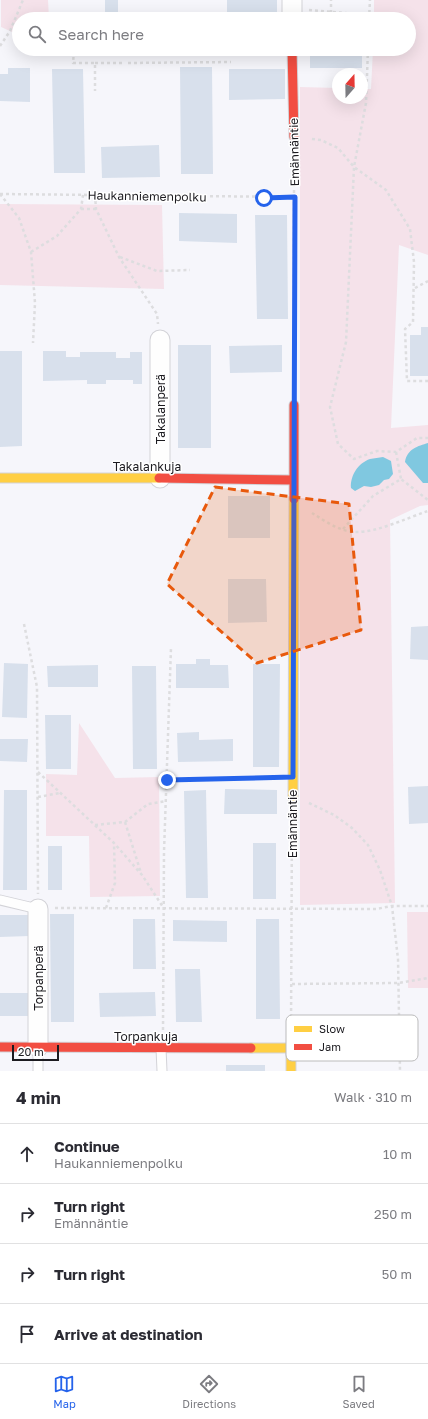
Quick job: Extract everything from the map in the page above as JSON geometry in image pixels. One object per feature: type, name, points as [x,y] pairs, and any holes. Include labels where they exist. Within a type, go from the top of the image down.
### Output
[{"type":"street","name":"Emännäntie","points":[[292,56],[294,138]]},
{"type":"street","name":"Takalanperä","points":[[160,340],[160,478]]},
{"type":"street","name":"Emännäntie","points":[[293,799],[294,405]]},
{"type":"street","name":"Takalankuja","points":[[0,478],[294,480]]},
{"type":"street","name":"Torpanperä","points":[[38,908],[38,1047]]},
{"type":"street","name":"Torpankuja","points":[[0,1047],[286,1048]]},
{"type":"lane","points":[[0,900],[38,908]]},
{"type":"lane","points":[[38,1047],[38,1071]]},
{"type":"lane","points":[[161,1048],[162,1071]]},
{"type":"path","points":[[19,12],[23,0]]},
{"type":"path","points":[[292,9],[331,12],[331,0]]},
{"type":"path","points":[[369,12],[370,0]]},
{"type":"path","points":[[0,46],[12,27]]},
{"type":"path","points":[[74,56],[73,63],[122,62]]},
{"type":"path","points":[[368,56],[366,103],[354,167],[346,342],[330,407],[338,444],[354,459],[377,451],[396,452],[417,438],[428,438]]},
{"type":"path","points":[[128,63],[231,62]]},
{"type":"path","points":[[95,63],[95,91]]},
{"type":"path","points":[[294,138],[322,140],[338,148],[354,167],[386,190],[410,229],[415,288],[413,322],[406,329],[407,381],[428,381]]},
{"type":"path","name":"Emännäntie","points":[[294,138],[294,405]]},
{"type":"path","points":[[0,194],[19,218],[31,252],[35,303],[33,343]]},
{"type":"path","name":"Haukanniemenpolku","points":[[0,194],[295,197]]},
{"type":"path","points":[[31,252],[57,236],[81,209],[83,195]]},
{"type":"path","points":[[95,195],[96,209],[119,257],[156,314],[160,340]]},
{"type":"path","points":[[81,209],[96,209]]},
{"type":"path","points":[[119,257],[157,271],[190,270]]},
{"type":"path","points":[[415,288],[428,281]]},
{"type":"path","points":[[396,452],[401,480],[428,500]]},
{"type":"path","points":[[342,529],[373,496],[401,480]]},
{"type":"path","points":[[294,502],[330,524],[342,529],[356,532],[378,528],[428,511]]},
{"type":"path","points":[[24,624],[37,687],[38,908],[376,909],[392,906],[428,906]]},
{"type":"path","points":[[161,1048],[163,1039],[166,801],[171,648]]},
{"type":"path","points":[[38,771],[114,843],[142,875],[164,909]]},
{"type":"path","points":[[167,780],[293,777]]},
{"type":"path","points":[[38,797],[60,793]]},
{"type":"path","points":[[293,799],[313,804],[334,815],[352,828],[368,845],[380,870],[392,906],[398,959],[399,1015]]},
{"type":"path","name":"Emännäntie","points":[[292,1015],[293,799]]},
{"type":"path","points":[[94,825],[125,822],[148,804],[166,801]]},
{"type":"path","points":[[125,822],[142,875]]},
{"type":"path","points":[[106,908],[115,883],[114,843]]},
{"type":"path","points":[[292,984],[398,983],[428,978]]},
{"type":"path","points":[[400,1061],[400,1071]]},
{"type":"highlighted area","points":[[215,487],[349,504],[361,630],[257,663],[167,584]]},
{"type":"shaded area","points":[[1,0],[48,0],[49,12],[12,12],[12,32],[1,27]]},
{"type":"shaded area","points":[[374,0],[428,0],[428,255],[399,245],[391,428],[428,425],[428,505],[420,506],[390,520],[395,903],[300,905],[300,87],[332,88],[332,104],[368,104],[368,89],[371,89],[373,56],[416,56],[416,12],[374,12]]},
{"type":"shaded area","points":[[0,204],[162,205],[164,289],[0,285]]},
{"type":"shaded area","points":[[79,723],[115,778],[159,777],[160,896],[90,897],[89,836],[46,836],[46,774],[77,775]]},
{"type":"shaded area","points":[[407,912],[428,912],[428,988],[408,988]]},
{"type":"water","points":[[428,443],[428,483],[423,483],[405,462],[411,451]]},
{"type":"water","points":[[383,457],[391,461],[393,474],[389,479],[384,480],[379,485],[371,487],[364,486],[355,491],[351,488],[353,475],[358,467],[370,459]]},
{"type":"building","points":[[105,0],[118,0],[118,12],[105,12]]},
{"type":"building","points":[[227,0],[277,0],[277,12],[227,12]]},
{"type":"building","points":[[310,56],[362,56],[362,68],[310,68]]},
{"type":"building","points":[[180,67],[212,67],[213,174],[181,174]]},
{"type":"building","points":[[8,68],[30,68],[30,102],[0,101],[0,74],[8,74]]},
{"type":"building","points":[[52,69],[83,69],[85,173],[54,173]]},
{"type":"building","points":[[229,69],[285,69],[285,99],[229,100]]},
{"type":"building","points":[[159,145],[160,177],[102,178],[101,147]]},
{"type":"building","points":[[179,213],[237,214],[237,243],[179,241]]},
{"type":"building","points":[[255,215],[287,215],[288,319],[257,319]]},
{"type":"building","points":[[421,327],[428,327],[428,376],[410,376],[410,335],[421,335]]},
{"type":"building","points":[[178,345],[211,345],[211,448],[178,448]]},
{"type":"building","points":[[282,345],[282,372],[230,373],[229,346]]},
{"type":"building","points":[[0,351],[22,351],[22,446],[0,447]]},
{"type":"building","points":[[43,351],[66,351],[66,357],[80,357],[80,352],[116,352],[116,358],[130,358],[130,352],[142,352],[142,384],[133,384],[133,380],[106,380],[106,384],[87,384],[87,380],[43,381]]},
{"type":"building","points":[[228,496],[270,496],[270,538],[228,538]]},
{"type":"building","points":[[228,579],[266,579],[267,622],[228,623]]},
{"type":"building","points":[[428,626],[428,660],[410,659],[411,627]]},
{"type":"building","points":[[196,659],[210,659],[210,665],[228,665],[229,688],[176,688],[176,664],[196,664]]},
{"type":"building","points":[[4,663],[28,664],[27,718],[2,717]]},
{"type":"building","points":[[253,664],[280,664],[279,767],[253,767]]},
{"type":"building","points":[[98,665],[98,687],[48,687],[47,666]]},
{"type":"building","points":[[132,666],[156,666],[157,769],[133,769]]},
{"type":"building","points":[[45,715],[71,715],[71,769],[46,769]]},
{"type":"building","points":[[199,732],[199,740],[233,739],[233,761],[178,762],[177,733]]},
{"type":"building","points":[[0,739],[28,739],[27,762],[0,761]]},
{"type":"building","points":[[428,786],[428,823],[409,824],[408,787]]},
{"type":"building","points":[[225,789],[277,790],[277,814],[224,814]]},
{"type":"building","points":[[4,790],[27,790],[27,890],[3,890]]},
{"type":"building","points":[[206,790],[208,898],[186,898],[184,791]]},
{"type":"building","points":[[253,843],[276,843],[276,899],[253,899]]},
{"type":"building","points":[[48,846],[62,846],[62,890],[48,890]]},
{"type":"building","points":[[50,914],[74,914],[74,1022],[51,1022]]},
{"type":"building","points":[[0,915],[28,915],[29,936],[0,937]]},
{"type":"building","points":[[133,919],[155,919],[156,969],[133,969]]},
{"type":"building","points":[[256,919],[279,919],[280,1019],[256,1019]]},
{"type":"building","points":[[173,920],[227,921],[227,942],[173,941]]},
{"type":"building","points":[[175,969],[200,969],[202,1022],[176,1022]]},
{"type":"building","points":[[155,992],[156,1016],[100,1017],[99,993]]},
{"type":"building","points":[[0,993],[29,993],[29,1016],[0,1016]]},
{"type":"building","points":[[226,1065],[265,1065],[265,1071],[226,1071]]},
{"type":"traffic: slow","points":[[0,478],[159,478]]},
{"type":"traffic: slow","points":[[293,799],[294,499]]},
{"type":"traffic: slow","points":[[251,1048],[286,1048]]},
{"type":"traffic: slow","points":[[291,1061],[291,1071]]},
{"type":"traffic: jam","points":[[292,56],[294,137]]},
{"type":"traffic: jam","points":[[294,405],[294,499]]},
{"type":"traffic: jam","points":[[159,478],[293,480]]},
{"type":"traffic: jam","points":[[0,1047],[251,1048]]},
{"type":"route","points":[[167,780],[293,777],[295,197],[264,198]]}]
